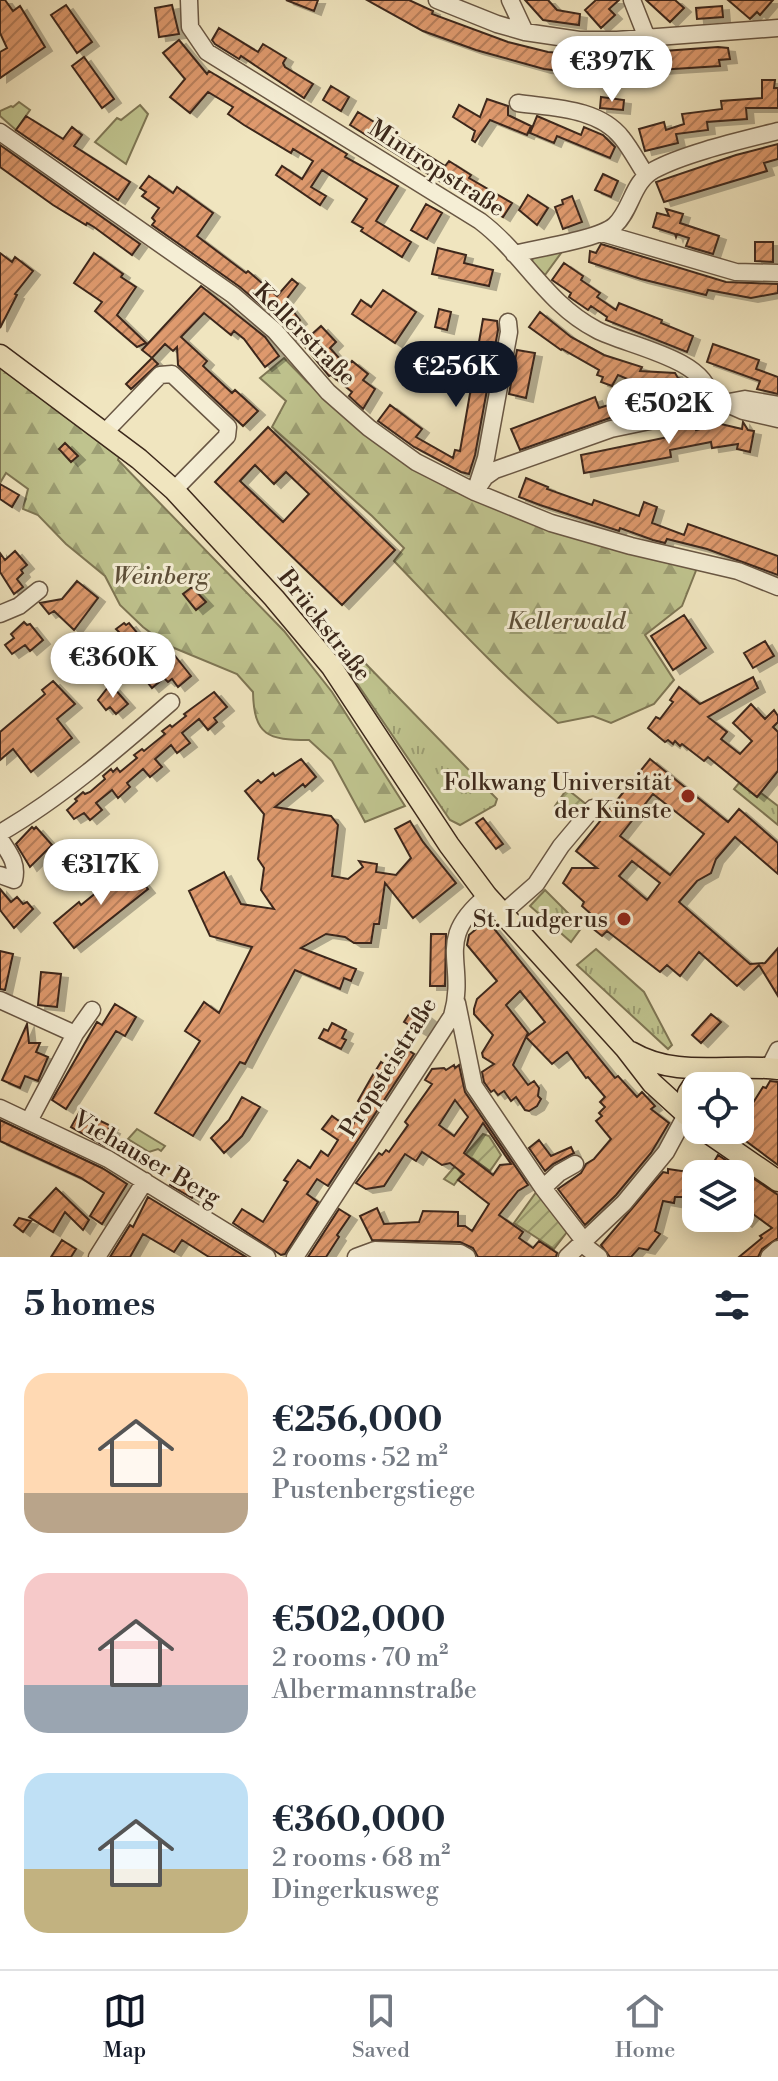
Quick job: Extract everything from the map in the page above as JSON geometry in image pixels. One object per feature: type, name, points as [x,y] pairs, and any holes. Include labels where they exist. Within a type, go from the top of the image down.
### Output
[{"type":"main road","name":"Brückstraße","points":[[0,355],[105,432],[174,490],[274,598],[331,666],[449,845],[487,896],[625,1048],[652,1083],[682,1111]]},
{"type":"main road","points":[[625,1048],[651,1062],[674,1067],[704,1069],[775,1062]]},
{"type":"main road","points":[[724,1144],[778,1181]]},
{"type":"street","name":"Mintropstraße","points":[[189,0],[190,27],[207,52],[480,221],[565,310],[599,331],[691,368],[706,384],[709,396]]},
{"type":"street","points":[[437,0],[525,32],[579,40],[778,28]]},
{"type":"street","points":[[510,0],[525,32]]},
{"type":"street","points":[[632,0],[647,38]]},
{"type":"street","points":[[518,103],[586,114],[605,122],[622,138],[646,175]]},
{"type":"street","points":[[514,254],[602,233],[618,221],[646,175],[666,165],[778,131]]},
{"type":"street","name":"Kellerstraße","points":[[0,132],[233,295],[275,331],[328,392],[416,462],[526,514],[585,534],[714,564],[778,587]]},
{"type":"street","points":[[602,233],[736,272],[778,273]]},
{"type":"street","points":[[475,492],[486,458],[509,332],[508,322]]},
{"type":"street","points":[[105,432],[160,375],[172,374],[228,427],[227,436],[174,490]]},
{"type":"street","points":[[475,492],[485,477],[495,470],[611,429],[688,413],[701,406],[709,396],[729,402],[743,411],[778,419]]},
{"type":"street","points":[[729,402],[745,399],[778,405]]},
{"type":"street","points":[[0,614],[19,606],[39,590]]},
{"type":"street","points":[[0,833],[81,778],[171,702]]},
{"type":"street","points":[[502,914],[536,884],[561,846],[593,808]]},
{"type":"street","points":[[0,839],[16,870],[14,880],[0,875]]},
{"type":"street","name":"Propsteistraße","points":[[295,1257],[452,1016],[456,1001],[456,935],[469,911],[487,896]]},
{"type":"street","points":[[0,1000],[75,1034]]},
{"type":"street","points":[[456,1001],[474,1086],[543,1188],[583,1242],[599,1257]]},
{"type":"street","points":[[29,1121],[75,1034],[92,1010]]},
{"type":"street","name":"Viehauser Berg","points":[[0,1108],[70,1139],[145,1181],[267,1257]]},
{"type":"street","points":[[567,1257],[624,1203],[682,1131]]},
{"type":"street","points":[[543,1188],[575,1164]]},
{"type":"street","points":[[97,1257],[145,1181]]},
{"type":"street","points":[[363,1255],[460,1253],[467,1257]]},
{"type":"green space","points":[[19,102],[30,110],[16,130],[0,116],[0,111]]},
{"type":"green space","points":[[140,105],[148,114],[126,164],[95,142],[117,118],[121,120]]},
{"type":"green space","points":[[567,245],[545,275],[532,262],[533,256]]},
{"type":"green space","name":"Kellerwald","points":[[284,358],[349,420],[396,456],[446,487],[473,500],[697,568],[682,606],[645,635],[674,680],[654,704],[611,723],[593,716],[558,723],[515,684],[394,561],[404,548],[272,427],[286,401],[260,378]]},
{"type":"green space","name":"Weinberg","points":[[0,368],[119,457],[118,460],[284,631],[332,692],[405,806],[365,822],[332,761],[309,740],[283,739],[260,727],[253,692],[237,674],[167,645],[143,627],[120,605],[105,576],[66,544],[38,515],[23,509],[28,489],[6,473],[0,483]]},
{"type":"green space","points":[[364,662],[497,799],[495,805],[460,825],[450,820],[350,673]]},
{"type":"green space","points":[[739,783],[757,797],[761,793],[778,806],[778,825],[734,789]]},
{"type":"green space","points":[[567,789],[587,805],[575,820],[555,806]]},
{"type":"green space","points":[[545,890],[582,927],[571,942],[530,906]]},
{"type":"green space","points":[[596,949],[644,992],[672,1045],[668,1049],[577,965]]},
{"type":"green space","points":[[137,1129],[165,1146],[161,1151],[149,1152],[128,1139]]},
{"type":"green space","points":[[483,1134],[489,1136],[501,1155],[490,1171],[473,1159],[469,1165],[457,1168],[462,1174],[454,1185],[444,1179]]},
{"type":"green space","points":[[537,1191],[567,1232],[554,1249],[514,1223]]},
{"type":"building","points":[[0,0],[5,0],[13,11],[20,6],[45,47],[0,78],[0,52],[7,48],[0,33]]},
{"type":"building","points":[[286,0],[318,0],[314,11]]},
{"type":"building","points":[[367,0],[409,0],[433,11],[432,14],[508,42],[548,52],[589,55],[586,74],[544,69],[476,50],[423,31]]},
{"type":"building","points":[[525,0],[548,0],[557,10],[580,14],[579,25],[543,20]]},
{"type":"building","points":[[596,0],[619,0],[609,9],[615,15],[601,28],[585,10]]},
{"type":"building","points":[[646,0],[675,0],[684,8],[670,22]]},
{"type":"building","points":[[728,0],[773,0],[760,15],[757,12],[750,19]]},
{"type":"building","points":[[66,5],[92,42],[77,53],[51,15]]},
{"type":"building","points":[[172,5],[179,34],[159,37],[155,8]]},
{"type":"building","points":[[722,6],[723,17],[697,19],[696,8]]},
{"type":"building","points":[[219,28],[258,52],[263,44],[286,58],[283,63],[285,67],[313,84],[304,98],[241,56],[239,59],[215,44],[212,40]]},
{"type":"building","points":[[179,40],[207,74],[209,71],[347,154],[345,157],[398,186],[376,221],[411,242],[402,257],[352,222],[367,199],[322,170],[311,187],[326,196],[320,205],[276,175],[282,166],[302,179],[313,161],[293,149],[291,153],[244,125],[228,114],[233,107],[208,92],[190,113],[170,97],[185,79],[163,53]]},
{"type":"building","points":[[728,48],[730,59],[719,60],[720,66],[611,73],[609,55]]},
{"type":"building","points":[[84,57],[114,99],[102,108],[72,66]]},
{"type":"building","points":[[762,80],[775,80],[778,108],[746,108],[747,119],[707,122],[708,130],[676,134],[678,143],[645,151],[639,129],[664,122],[666,130],[684,124],[682,114],[722,109],[721,101],[762,98]]},
{"type":"building","points":[[331,86],[349,97],[341,111],[323,100]]},
{"type":"building","points":[[601,97],[624,100],[623,110],[600,108]]},
{"type":"building","points":[[487,99],[508,106],[508,115],[531,126],[527,135],[490,120],[475,142],[472,140],[475,131],[453,117],[459,105],[480,117]]},
{"type":"building","points":[[358,112],[445,166],[449,161],[471,175],[469,178],[512,203],[503,217],[350,125]]},
{"type":"building","points":[[26,116],[63,139],[72,127],[82,135],[74,146],[130,182],[118,200],[16,130]]},
{"type":"building","points":[[537,116],[581,135],[584,127],[603,135],[615,147],[610,158],[557,136],[554,143],[530,133]]},
{"type":"building","points":[[778,144],[778,159],[764,163],[767,171],[664,202],[656,182]]},
{"type":"building","points":[[0,145],[140,244],[132,255],[0,167]]},
{"type":"building","points":[[603,174],[618,181],[611,197],[595,190]]},
{"type":"building","points":[[149,176],[173,193],[177,187],[213,213],[197,236],[246,273],[248,271],[277,296],[292,279],[298,284],[285,301],[300,320],[295,324],[306,338],[300,343],[240,287],[152,225],[155,221],[152,218],[159,208],[142,196],[146,192],[140,188]]},
{"type":"building","points":[[528,195],[548,208],[537,225],[519,210]]},
{"type":"building","points":[[572,196],[582,222],[563,229],[555,207]]},
{"type":"building","points":[[426,204],[442,213],[427,239],[411,230]]},
{"type":"building","points":[[666,209],[683,214],[680,223],[719,236],[713,254],[686,246],[689,238],[677,234],[676,237],[653,227],[657,213],[669,216]]},
{"type":"building","points":[[755,242],[773,242],[773,262],[755,261]]},
{"type":"building","points":[[601,244],[726,282],[778,284],[778,293],[751,298],[708,290],[706,295],[641,279],[589,262],[590,251],[596,253]]},
{"type":"building","points":[[438,248],[466,255],[464,263],[493,270],[489,286],[432,274]]},
{"type":"building","points":[[0,253],[12,262],[15,257],[33,271],[15,294],[0,328]]},
{"type":"building","points":[[94,253],[136,287],[117,315],[146,343],[137,347],[95,311],[102,302],[74,283]]},
{"type":"building","points":[[564,263],[600,293],[597,297],[616,310],[619,303],[693,336],[687,352],[606,320],[607,317],[591,306],[588,310],[569,297],[571,293],[552,280]]},
{"type":"building","points":[[201,286],[265,337],[279,356],[265,367],[244,339],[234,331],[231,335],[204,313],[181,337],[207,361],[203,366],[232,393],[235,390],[258,411],[243,426],[178,365],[177,347],[173,351],[165,344],[152,358],[142,350]]},
{"type":"building","points":[[383,290],[416,312],[395,343],[352,314],[361,300],[371,307]]},
{"type":"building","points":[[439,309],[451,312],[447,330],[435,327]]},
{"type":"building","points":[[540,312],[571,337],[604,355],[642,367],[640,371],[675,373],[692,389],[678,389],[677,404],[641,411],[639,401],[666,395],[618,375],[612,386],[601,382],[603,377],[597,375],[599,370],[561,350],[529,327]]},
{"type":"building","points":[[483,319],[497,321],[498,330],[469,474],[414,447],[378,421],[390,405],[422,429],[416,437],[453,458],[455,450],[460,451]]},
{"type":"building","points":[[321,326],[336,342],[330,348],[347,367],[352,361],[368,374],[363,380],[375,389],[363,409],[349,396],[352,392],[329,376],[302,343]]},
{"type":"building","points":[[713,344],[759,360],[756,369],[778,377],[778,394],[757,389],[760,381],[707,362]]},
{"type":"building","points":[[517,350],[535,353],[526,398],[509,394]]},
{"type":"building","points":[[152,358],[158,364],[131,389],[126,384]]},
{"type":"building","points":[[595,397],[599,408],[615,403],[618,415],[520,450],[511,429]]},
{"type":"building","points":[[743,422],[748,430],[754,431],[750,452],[737,449],[738,444],[712,448],[711,442],[670,450],[671,457],[584,473],[581,455],[673,436],[671,428],[694,423],[696,430],[721,424],[742,429]]},
{"type":"building","points":[[268,427],[395,550],[342,605],[215,482]],"holes":[[[255,465],[274,484],[286,472],[309,494],[283,522],[240,481]]]},
{"type":"building","points":[[65,443],[78,456],[71,462],[59,449]]},
{"type":"building","points":[[526,478],[592,505],[594,500],[639,516],[644,502],[657,507],[652,523],[684,535],[688,524],[778,556],[778,575],[707,549],[667,539],[665,543],[620,528],[619,531],[519,497]]},
{"type":"building","points":[[0,484],[19,495],[12,507],[0,499]]},
{"type":"building","points":[[15,551],[27,565],[17,579],[23,587],[14,594],[0,572],[0,553],[5,560]]},
{"type":"building","points":[[77,581],[98,598],[74,630],[54,611],[49,614],[40,603],[62,599]]},
{"type":"building","points":[[192,587],[206,602],[196,610],[183,594]]},
{"type":"building","points":[[684,615],[706,648],[673,670],[651,636]]},
{"type":"building","points":[[24,622],[30,624],[43,640],[30,651],[25,645],[12,654],[5,645],[14,638],[11,634]]},
{"type":"building","points":[[124,623],[129,623],[144,641],[132,651],[113,636]]},
{"type":"building","points":[[765,641],[774,656],[753,668],[744,653]]},
{"type":"building","points":[[84,642],[99,659],[87,670],[81,662],[77,665],[69,655]]},
{"type":"building","points":[[170,656],[172,659],[175,656],[191,676],[178,687],[172,679],[168,682],[164,678],[152,688],[145,679]]},
{"type":"building","points":[[753,677],[758,688],[708,717],[727,732],[721,739],[740,754],[752,741],[733,723],[751,704],[765,719],[774,710],[778,716],[778,722],[773,727],[778,732],[778,771],[757,797],[708,757],[704,761],[682,744],[665,742],[648,728],[656,717],[660,719],[673,702],[670,700],[679,687],[700,704]]},
{"type":"building","points":[[53,681],[75,704],[57,719],[72,738],[31,772],[13,749],[0,760],[0,732],[45,694],[42,690]]},
{"type":"building","points":[[109,686],[128,704],[116,714],[110,707],[106,710],[98,700]]},
{"type":"building","points":[[214,692],[227,707],[214,718],[217,722],[208,730],[199,719],[182,733],[190,743],[177,753],[171,745],[155,759],[162,767],[150,777],[143,769],[127,783],[130,787],[118,798],[112,790],[96,803],[102,810],[90,820],[84,813],[74,819],[67,810],[77,801],[75,799],[83,792],[90,792],[111,769],[113,772],[117,768],[120,772],[137,758],[134,755],[165,734],[162,731],[170,725],[172,727]]},
{"type":"building","points":[[301,759],[316,777],[275,807],[331,816],[338,825],[332,876],[348,879],[363,867],[359,861],[377,864],[376,872],[396,875],[411,858],[395,829],[410,821],[456,883],[413,918],[385,883],[379,924],[374,924],[371,943],[354,943],[345,937],[326,934],[301,948],[356,969],[351,981],[344,978],[340,989],[295,970],[245,1064],[240,1062],[193,1136],[155,1113],[200,1041],[185,1031],[204,1002],[219,1013],[252,947],[210,936],[189,891],[224,872],[241,904],[274,909],[261,890],[264,868],[258,859],[264,814],[245,791],[258,780],[261,783],[273,773],[275,776]]},
{"type":"building","points":[[650,759],[728,822],[739,809],[778,843],[778,874],[735,837],[716,859],[711,873],[697,881],[679,902],[750,964],[765,963],[778,948],[778,996],[759,965],[737,986],[699,952],[680,976],[667,965],[660,972],[607,931],[602,936],[588,923],[591,914],[582,906],[584,902],[563,883],[572,868],[597,868],[576,851]],"holes":[[[653,794],[704,834],[670,875],[620,836]],[[632,861],[660,883],[647,900],[619,876]]]},
{"type":"building","points":[[483,818],[503,844],[496,849],[476,823]]},
{"type":"building","points":[[32,827],[36,827],[52,845],[30,867],[16,844]]},
{"type":"building","points":[[129,866],[148,889],[74,948],[54,923]]},
{"type":"building","points":[[0,889],[11,902],[17,897],[33,909],[14,928],[0,910]]},
{"type":"building","points":[[487,920],[615,1078],[618,1076],[637,1097],[642,1092],[655,1106],[651,1109],[669,1123],[651,1153],[616,1195],[585,1225],[558,1189],[581,1173],[611,1139],[596,1121],[602,1116],[599,1113],[605,1107],[600,1102],[605,1097],[567,1052],[552,1064],[526,1037],[513,1065],[528,1085],[534,1081],[539,1088],[538,1096],[541,1099],[537,1106],[525,1110],[516,1097],[511,1101],[504,1091],[498,1095],[494,1090],[491,1092],[482,1072],[494,1064],[482,1053],[493,1035],[474,1014],[474,1009],[477,999],[497,981],[467,945],[469,935]],"holes":[[[520,991],[545,1022],[526,1037],[528,1033],[506,1005]]]},
{"type":"building","points":[[431,934],[446,934],[445,986],[430,986]]},
{"type":"building","points":[[0,951],[13,954],[5,990],[0,989]]},
{"type":"building","points":[[41,972],[61,974],[57,1007],[38,1005]]},
{"type":"building","points":[[115,1004],[136,1017],[125,1036],[116,1031],[66,1109],[52,1100],[97,1022],[102,1025]]},
{"type":"building","points":[[414,1006],[429,1018],[421,1032],[404,1022]]},
{"type":"building","points":[[711,1014],[721,1022],[701,1043],[692,1035]]},
{"type":"building","points":[[332,1023],[346,1030],[342,1038],[346,1040],[341,1049],[319,1038]]},
{"type":"building","points":[[27,1024],[29,1043],[40,1043],[36,1052],[48,1057],[38,1081],[25,1076],[20,1088],[2,1080]]},
{"type":"building","points":[[400,1045],[414,1054],[328,1186],[317,1179],[307,1194],[318,1202],[285,1254],[281,1255],[233,1223],[242,1209],[263,1222],[298,1160],[310,1168],[321,1151],[328,1156],[338,1140],[322,1129],[332,1116],[347,1127],[352,1121],[354,1123],[362,1104],[358,1101],[371,1078],[381,1062],[387,1066]]},
{"type":"building","points":[[459,1065],[465,1092],[528,1185],[518,1191],[499,1215],[523,1232],[519,1238],[533,1248],[539,1241],[557,1253],[556,1257],[478,1257],[473,1248],[460,1242],[372,1240],[360,1216],[377,1208],[384,1224],[419,1222],[423,1211],[458,1212],[458,1226],[472,1231],[489,1204],[458,1180],[464,1174],[450,1163],[442,1165],[422,1152],[416,1161],[405,1154],[384,1186],[366,1189],[356,1183],[379,1153],[389,1152],[408,1125],[405,1122],[432,1084],[425,1080],[432,1069],[446,1070]],"holes":[[[455,1100],[468,1117],[454,1136],[439,1125]],[[483,1123],[511,1164],[500,1165],[493,1175],[464,1153]]]},
{"type":"building","points":[[770,1081],[778,1082],[778,1165],[750,1144],[754,1144],[754,1101],[763,1087],[766,1088]]},
{"type":"building","points":[[242,1097],[260,1107],[242,1136],[224,1153],[211,1138],[229,1120]]},
{"type":"building","points":[[80,1111],[111,1126],[109,1128],[113,1130],[105,1146],[71,1127]]},
{"type":"building","points":[[0,1120],[102,1168],[127,1184],[102,1224],[90,1216],[104,1193],[81,1178],[0,1141]]},
{"type":"building","points":[[539,1140],[551,1156],[571,1147],[574,1153],[545,1171],[529,1148]]},
{"type":"building","points":[[668,1169],[682,1171],[682,1197],[675,1197],[674,1203],[663,1201],[655,1231],[660,1234],[648,1250],[639,1248],[631,1257],[610,1257],[601,1245],[663,1172],[668,1173]]},
{"type":"building","points":[[179,1171],[200,1186],[192,1198],[170,1185]]},
{"type":"building","points":[[754,1179],[778,1195],[778,1238],[762,1249],[758,1257],[739,1257],[772,1228],[754,1215]]},
{"type":"building","points":[[56,1188],[89,1220],[83,1230],[65,1212],[53,1232],[29,1217]]},
{"type":"building","points":[[148,1197],[246,1257],[209,1257],[182,1240],[174,1252],[143,1234],[130,1257],[110,1257],[130,1225],[133,1227]]},
{"type":"building","points":[[339,1209],[350,1216],[337,1235],[339,1237],[326,1257],[308,1257]]},
{"type":"building","points":[[19,1218],[31,1221],[23,1232],[14,1225]]},
{"type":"building","points":[[62,1240],[76,1249],[71,1257],[51,1257]]},
{"type":"place","name":"Folkwang Universität der Künste","points":[[688,796]]},
{"type":"place","name":"St. Ludgerus","points":[[624,919]]}]
